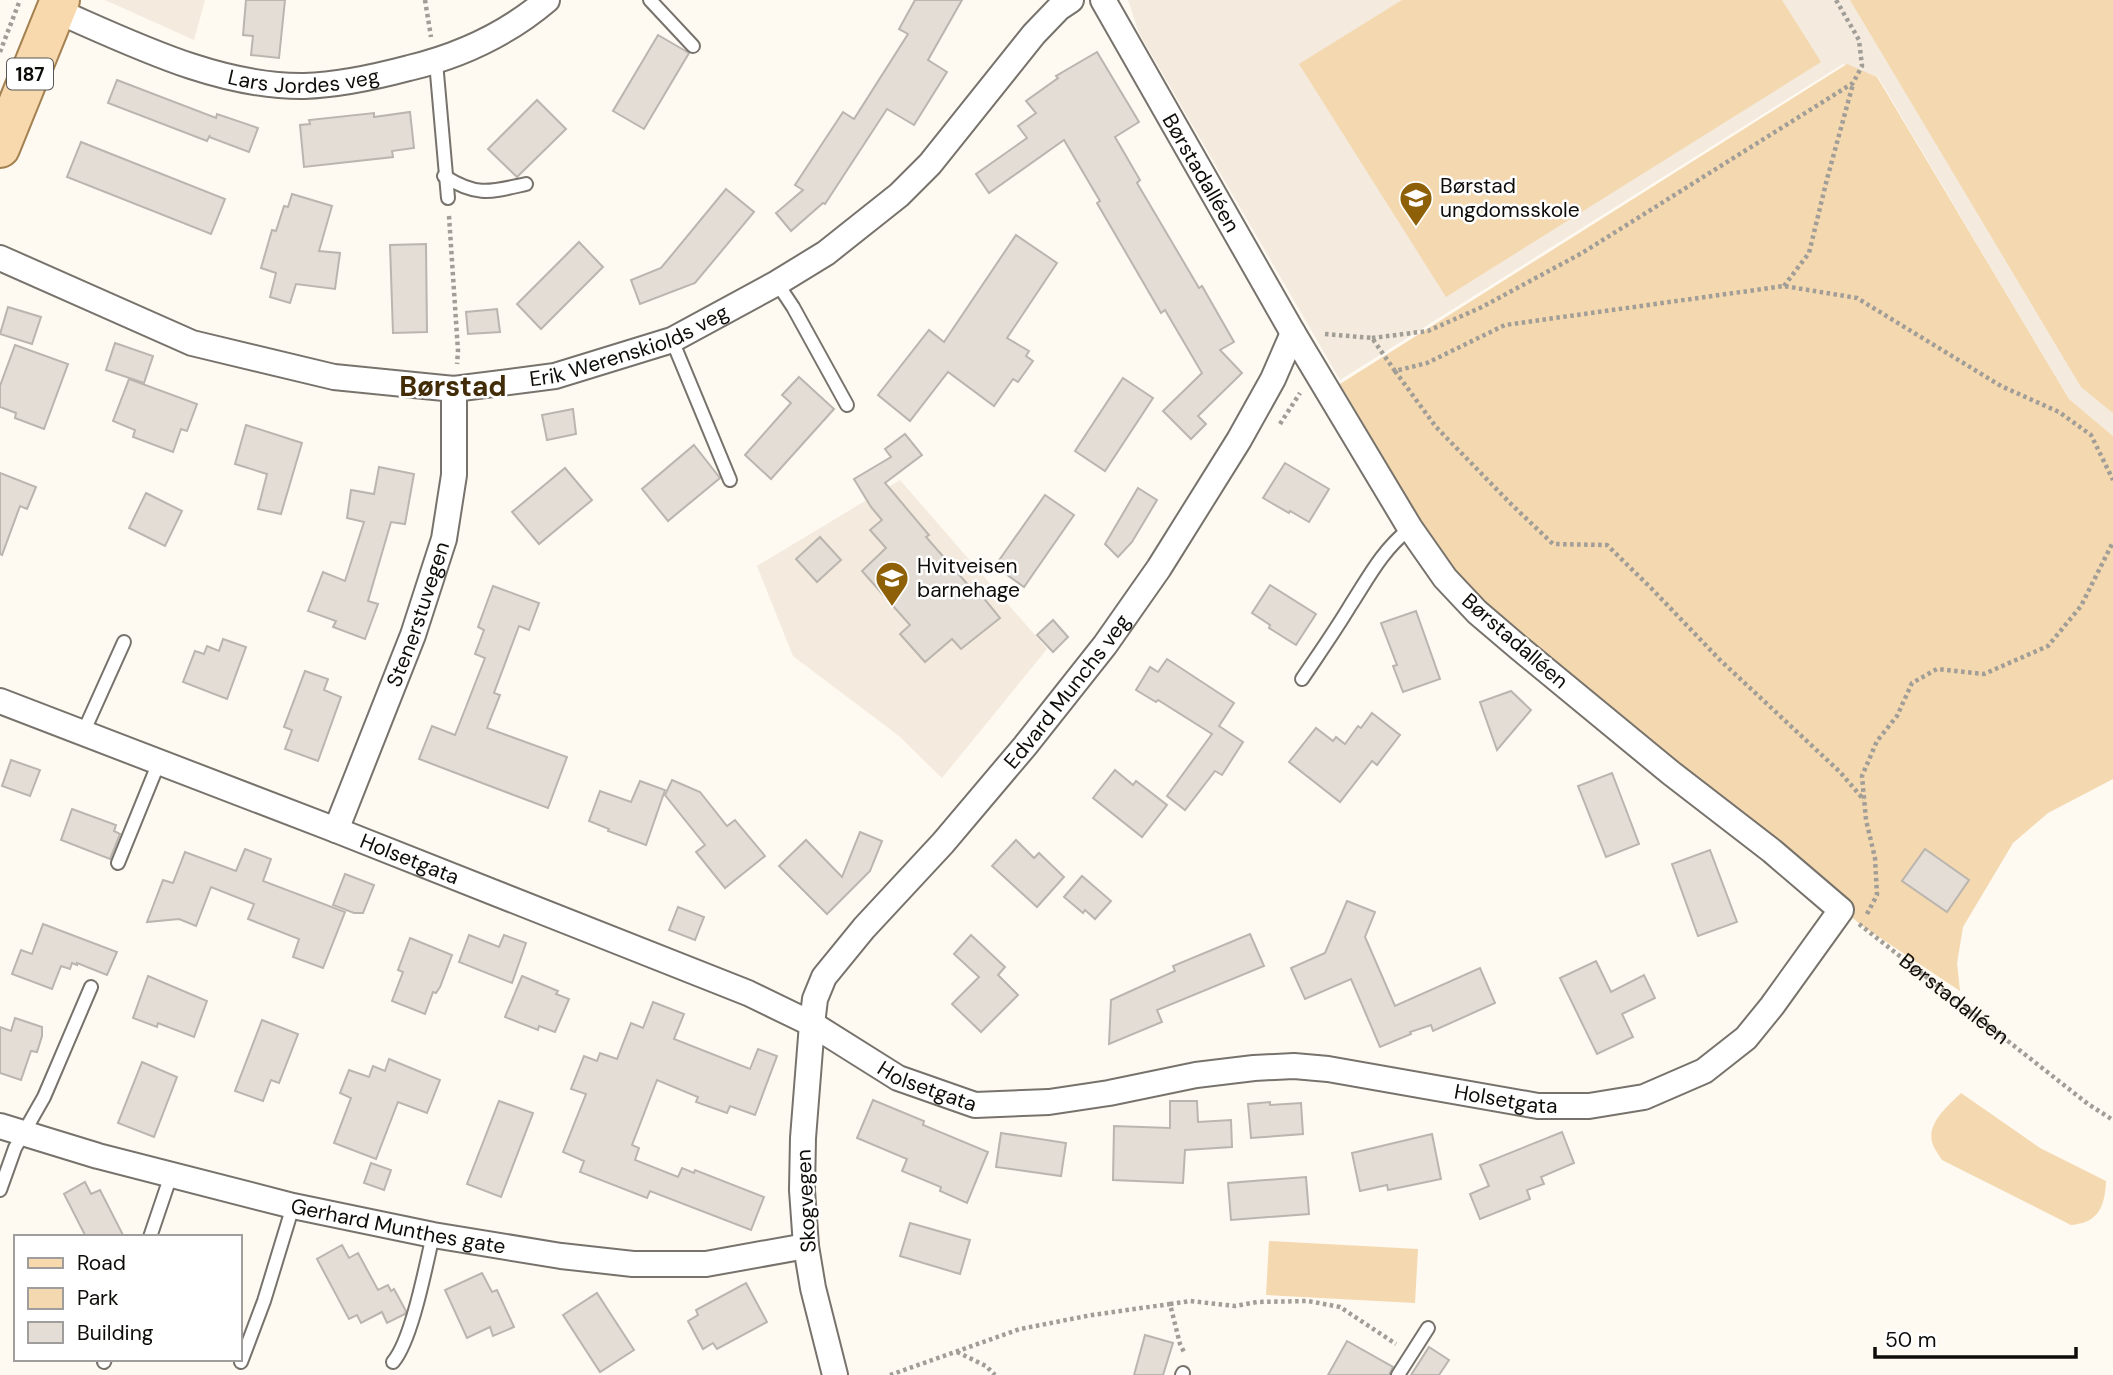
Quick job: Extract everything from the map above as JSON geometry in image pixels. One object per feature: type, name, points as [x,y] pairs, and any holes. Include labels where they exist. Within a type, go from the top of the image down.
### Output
[{"type":"main road","name":"187","points":[[0,148],[45,3]]},
{"type":"street","name":"Lars Jordes veg","points":[[45,3],[164,57],[212,72],[302,86],[344,83],[436,62],[490,38],[515,24],[547,0]]},
{"type":"street","name":"Erik Werenskiolds veg","points":[[0,258],[192,343],[334,377],[454,389],[555,376],[672,340],[826,253],[900,195],[930,164],[1034,34],[1059,8],[1071,0]]},
{"type":"street","name":"Børstadalléen","points":[[1103,0],[1293,333],[1410,528],[1445,578],[1477,612],[1841,910]]},
{"type":"street","name":"Edvard Munchs veg","points":[[812,1024],[815,999],[824,977],[864,928],[943,843],[1026,746],[1105,645],[1159,568],[1245,430],[1273,379],[1293,333]]},
{"type":"street","name":"Stenerstuvegen","points":[[337,830],[414,635],[444,539],[454,475],[454,389]]},
{"type":"street","name":"Holsetgata","points":[[0,701],[337,830],[748,993],[812,1024],[898,1078],[975,1105],[1049,1102],[1196,1075],[1294,1066],[1328,1069],[1538,1106],[1589,1106],[1644,1097],[1704,1071],[1746,1038],[1841,910]]},
{"type":"street","name":"Skogvegen","points":[[812,1024],[802,1189],[806,1246],[813,1289],[835,1375]]},
{"type":"street","name":"Gerhard Munthes gate","points":[[11,1129],[171,1175],[293,1206],[433,1235],[561,1256],[633,1264],[706,1264],[806,1246]]},
{"type":"lane","points":[[650,0],[693,46]]},
{"type":"lane","points":[[436,62],[448,198]]},
{"type":"lane","points":[[444,176],[466,188],[481,192],[526,184]]},
{"type":"lane","points":[[777,283],[847,405]]},
{"type":"lane","points":[[672,340],[730,480]]},
{"type":"lane","points":[[1301,679],[1377,561],[1394,541],[1410,528]]},
{"type":"lane","points":[[83,733],[124,642]]},
{"type":"lane","points":[[118,863],[159,762]]},
{"type":"lane","points":[[0,1190],[11,1129],[44,1097],[90,987]]},
{"type":"lane","points":[[151,1235],[171,1175]]},
{"type":"lane","points":[[242,1359],[264,1301],[293,1206]]},
{"type":"lane","points":[[393,1362],[410,1326],[433,1235]]},
{"type":"lane","points":[[1398,1375],[1428,1328]]},
{"type":"path","points":[[425,0],[436,62]]},
{"type":"path","points":[[1784,286],[1809,253],[1853,83],[1862,66],[1859,40],[1836,0]]},
{"type":"path","points":[[0,52],[45,3]]},
{"type":"path","points":[[1325,334],[1373,338],[1429,331],[1482,307],[1582,253],[1853,83]]},
{"type":"path","points":[[448,198],[458,351],[454,389]]},
{"type":"path","points":[[1395,371],[1427,363],[1505,325],[1784,286],[1857,298],[2001,386],[2059,412],[2091,435],[2113,480]]},
{"type":"path","points":[[1373,338],[1436,427],[1511,505],[1553,544],[1606,545],[1720,660],[1840,772],[1864,800]]},
{"type":"path","points":[[1861,925],[1877,895],[1875,858],[1866,820],[1862,776],[1877,741],[1897,716],[1912,683],[1937,669],[1984,674],[2048,646],[2081,606],[2113,542]]},
{"type":"path","name":"Børstadalléen","points":[[1841,910],[2088,1104],[2113,1120]]},
{"type":"path","points":[[890,1375],[1020,1329],[1092,1315],[1190,1301],[1235,1306],[1257,1302],[1308,1301],[1340,1307],[1412,1354]]},
{"type":"path","points":[[1170,1304],[1186,1353],[1183,1374]]},
{"type":"path","points":[[957,1352],[986,1366],[995,1375]]},
{"type":"shaded area","points":[[105,0],[205,0],[194,40]]},
{"type":"shaded area","name":"Børstad ungdomsskole","points":[[1128,0],[2113,0],[2113,436],[2069,399],[1878,77],[1843,64],[1340,380],[1139,33]]},
{"type":"shaded area","name":"Hvitveisen barnehage","points":[[900,480],[1047,649],[942,778],[899,736],[793,656],[757,566]]},
{"type":"green space","points":[[1402,0],[1782,0],[1821,62],[1446,297],[1299,64]]},
{"type":"green space","points":[[1850,0],[2113,0],[2113,413],[2081,387]]},
{"type":"green space","points":[[1847,64],[1877,77],[2069,399],[2113,436],[2113,779],[2048,813],[2013,843],[1963,927],[1957,963],[1960,991],[1861,925],[1491,607],[1460,576],[1426,529],[1340,384]]},
{"type":"green space","points":[[1961,1093],[2040,1148],[2106,1181],[2102,1206],[2094,1217],[2071,1225],[1942,1160],[1933,1145],[1932,1130],[1939,1116]]},
{"type":"green space","points":[[1269,1241],[1418,1249],[1415,1303],[1266,1295]]},
{"type":"building","points":[[246,0],[285,0],[279,58],[251,55],[253,36],[243,35]]},
{"type":"building","points":[[915,0],[962,0],[928,60],[947,72],[914,125],[887,109],[825,204],[791,231],[776,213],[803,190],[795,185],[843,112],[854,119],[908,34],[899,29]]},
{"type":"building","points":[[658,35],[689,53],[644,129],[613,111]]},
{"type":"building","points":[[1097,52],[1139,122],[1115,137],[1140,180],[1137,183],[1234,342],[1220,350],[1242,373],[1198,416],[1206,424],[1191,439],[1163,411],[1202,373],[1165,310],[1161,313],[1064,140],[989,193],[976,174],[1027,138],[1018,126],[1036,113],[1026,101],[1058,78],[1056,76]]},
{"type":"building","points":[[117,80],[216,118],[217,114],[258,128],[249,152],[209,137],[207,141],[108,103]]},
{"type":"building","points":[[537,100],[566,129],[517,177],[488,149]]},
{"type":"building","points":[[410,112],[414,148],[392,151],[393,157],[304,167],[300,125],[310,124],[309,120],[374,113],[374,117]]},
{"type":"building","points":[[81,142],[225,199],[211,234],[67,177]]},
{"type":"building","points":[[726,189],[754,212],[695,283],[640,304],[631,280],[661,268]]},
{"type":"building","points":[[292,194],[332,206],[319,251],[340,253],[335,289],[296,284],[290,303],[270,297],[276,273],[261,268],[272,230],[276,231],[284,206],[288,207]]},
{"type":"building","points":[[1016,235],[1057,263],[1007,338],[1029,351],[1026,356],[1033,361],[1018,382],[1013,379],[994,406],[948,372],[910,421],[878,395],[929,330],[944,342]]},
{"type":"building","points":[[579,242],[603,267],[541,329],[517,304]]},
{"type":"building","points":[[426,244],[427,332],[393,333],[390,245]]},
{"type":"building","points":[[8,307],[41,317],[32,344],[0,334]]},
{"type":"building","points":[[497,309],[500,332],[468,334],[466,312]]},
{"type":"building","points":[[115,343],[153,356],[144,383],[106,370]]},
{"type":"building","points":[[15,345],[68,364],[44,429],[15,418],[16,413],[0,407],[0,386]]},
{"type":"building","points":[[799,377],[834,409],[771,479],[745,455],[791,403],[782,395]]},
{"type":"building","points":[[1123,378],[1153,398],[1105,471],[1075,451]]},
{"type":"building","points":[[129,379],[197,404],[187,431],[181,429],[173,452],[133,437],[135,430],[113,421]]},
{"type":"building","points":[[573,409],[576,434],[547,440],[542,415]]},
{"type":"building","points":[[246,425],[302,443],[281,514],[258,509],[267,474],[235,464]]},
{"type":"building","points":[[905,434],[922,455],[885,483],[929,535],[926,537],[1000,618],[961,649],[952,639],[925,662],[900,634],[910,625],[862,571],[886,548],[870,530],[882,520],[854,479],[891,457],[885,449]]},
{"type":"building","points":[[694,445],[720,478],[668,521],[642,489]]},
{"type":"building","points":[[1285,463],[1329,489],[1309,522],[1263,498]]},
{"type":"building","points":[[379,467],[414,474],[405,524],[391,522],[368,601],[378,604],[365,639],[333,627],[336,621],[308,611],[323,572],[345,581],[364,522],[347,518],[351,490],[374,494]]},
{"type":"building","points":[[565,468],[592,500],[539,544],[512,512]]},
{"type":"building","points":[[0,473],[36,487],[27,509],[20,506],[2,555],[0,554]]},
{"type":"building","points":[[1138,488],[1157,500],[1132,542],[1118,557],[1105,544]]},
{"type":"building","points":[[146,493],[182,511],[165,546],[129,528]]},
{"type":"building","points":[[1045,495],[1074,515],[1024,587],[995,566]]},
{"type":"building","points":[[820,537],[841,560],[817,582],[796,559]]},
{"type":"building","points":[[1270,585],[1316,614],[1296,645],[1269,628],[1270,625],[1252,613]]},
{"type":"building","points":[[493,586],[539,603],[529,630],[519,626],[494,693],[500,695],[487,728],[567,757],[548,808],[419,759],[432,726],[455,735],[485,658],[475,654],[484,630],[478,627]]},
{"type":"building","points":[[1416,611],[1440,679],[1403,692],[1393,666],[1397,665],[1381,623]]},
{"type":"building","points":[[1053,620],[1068,637],[1053,652],[1037,635]]},
{"type":"building","points":[[223,639],[246,647],[227,699],[183,682],[195,651],[204,654],[207,646],[219,651]]},
{"type":"building","points":[[1167,659],[1234,703],[1219,726],[1243,742],[1222,775],[1215,771],[1185,810],[1167,796],[1212,734],[1158,700],[1156,702],[1136,690],[1150,667],[1158,672]]},
{"type":"building","points":[[305,671],[328,679],[324,690],[341,697],[318,761],[285,749],[292,730],[284,727]]},
{"type":"building","points":[[1511,691],[1531,710],[1497,750],[1480,702]]},
{"type":"building","points":[[1372,713],[1400,735],[1377,765],[1372,761],[1340,802],[1289,762],[1316,728],[1333,741],[1336,737],[1345,744]]},
{"type":"building","points":[[11,760],[40,770],[30,796],[2,786]]},
{"type":"building","points":[[1115,770],[1133,785],[1136,781],[1167,805],[1142,837],[1093,798]]},
{"type":"building","points":[[1612,773],[1639,844],[1606,857],[1578,786]]},
{"type":"building","points":[[672,780],[700,792],[727,826],[735,820],[765,856],[725,888],[696,852],[705,845],[665,795]]},
{"type":"building","points":[[640,781],[665,790],[646,845],[589,821],[600,791],[631,802]]},
{"type":"building","points":[[72,809],[116,825],[114,831],[120,834],[110,859],[61,840]]},
{"type":"building","points":[[860,832],[882,841],[870,871],[827,914],[779,866],[806,840],[842,877]]},
{"type":"building","points":[[1016,840],[1034,858],[1039,853],[1064,877],[1037,907],[992,866]]},
{"type":"building","points":[[245,849],[271,859],[263,881],[345,912],[323,968],[293,957],[299,939],[248,919],[254,904],[211,887],[196,926],[179,919],[147,922],[163,880],[173,883],[185,852],[236,871]]},
{"type":"building","points":[[1925,849],[1969,880],[1947,912],[1902,881]]},
{"type":"building","points":[[1710,850],[1737,922],[1698,936],[1672,864]]},
{"type":"building","points":[[345,874],[374,885],[363,913],[354,913],[333,905]]},
{"type":"building","points":[[1082,876],[1111,901],[1095,919],[1064,897]]},
{"type":"building","points":[[1347,901],[1375,912],[1365,937],[1395,1006],[1480,968],[1495,1003],[1433,1031],[1431,1025],[1380,1047],[1351,979],[1305,999],[1291,968],[1325,953]]},
{"type":"building","points":[[678,907],[704,917],[695,940],[669,930]]},
{"type":"building","points":[[43,924],[117,952],[107,975],[72,963],[70,969],[61,966],[52,989],[12,974],[21,950],[32,954]]},
{"type":"building","points":[[1250,934],[1264,966],[1157,1010],[1162,1022],[1109,1044],[1111,1000],[1175,971],[1173,966]]},
{"type":"building","points":[[469,935],[499,947],[504,935],[526,943],[512,983],[459,962]]},
{"type":"building","points":[[971,935],[1005,967],[998,975],[1018,995],[981,1032],[952,1004],[979,977],[954,954]]},
{"type":"building","points":[[410,938],[452,955],[440,987],[436,993],[433,992],[425,1014],[392,1001],[403,972],[398,970]]},
{"type":"building","points":[[1596,961],[1611,992],[1644,975],[1655,998],[1622,1014],[1633,1037],[1597,1054],[1560,978]]},
{"type":"building","points":[[148,976],[207,1001],[194,1037],[158,1023],[157,1027],[133,1018]]},
{"type":"building","points":[[522,976],[558,991],[556,994],[569,999],[555,1032],[539,1026],[538,1030],[505,1017]]},
{"type":"building","points":[[653,1002],[684,1014],[674,1039],[750,1069],[758,1049],[777,1056],[755,1115],[730,1106],[727,1113],[696,1102],[698,1097],[657,1080],[632,1145],[639,1148],[635,1160],[678,1177],[682,1168],[694,1173],[695,1170],[764,1197],[751,1230],[650,1191],[647,1198],[580,1172],[584,1161],[563,1152],[586,1094],[571,1089],[584,1056],[597,1061],[600,1053],[617,1059],[631,1023],[643,1028]]},
{"type":"building","points":[[15,1018],[42,1027],[37,1052],[31,1051],[21,1080],[0,1073],[0,1027],[11,1031]]},
{"type":"building","points":[[262,1020],[298,1034],[279,1083],[271,1080],[263,1101],[235,1091]]},
{"type":"building","points":[[389,1059],[440,1080],[427,1113],[398,1102],[376,1159],[334,1143],[351,1098],[340,1093],[349,1070],[369,1077],[373,1066],[385,1071]]},
{"type":"building","points":[[142,1062],[177,1077],[154,1137],[118,1123]]},
{"type":"building","points":[[873,1100],[924,1121],[923,1125],[988,1152],[967,1203],[940,1191],[941,1187],[902,1171],[907,1159],[857,1138]]},
{"type":"building","points":[[499,1101],[533,1113],[501,1197],[467,1184]]},
{"type":"building","points":[[1170,1101],[1197,1101],[1198,1122],[1231,1120],[1232,1147],[1185,1150],[1183,1183],[1113,1180],[1114,1126],[1170,1128]]},
{"type":"building","points":[[1270,1102],[1270,1105],[1301,1103],[1303,1134],[1251,1138],[1248,1104]]},
{"type":"building","points":[[1562,1132],[1574,1163],[1541,1177],[1544,1184],[1527,1190],[1530,1199],[1480,1219],[1470,1194],[1489,1186],[1480,1165]]},
{"type":"building","points":[[1001,1133],[1066,1143],[1061,1176],[996,1167]]},
{"type":"building","points":[[1432,1134],[1441,1179],[1388,1190],[1387,1185],[1360,1191],[1352,1153]]},
{"type":"building","points":[[371,1163],[391,1170],[384,1190],[364,1183]]},
{"type":"building","points":[[1306,1177],[1309,1214],[1231,1220],[1228,1183]]},
{"type":"building","points":[[85,1182],[91,1194],[100,1190],[123,1235],[85,1235],[64,1194]]},
{"type":"building","points":[[910,1223],[970,1240],[960,1274],[900,1256]]},
{"type":"building","points":[[342,1245],[349,1258],[358,1253],[378,1290],[388,1285],[391,1291],[394,1289],[406,1311],[405,1314],[387,1323],[382,1312],[361,1323],[357,1315],[349,1319],[317,1259]]},
{"type":"building","points":[[482,1273],[492,1292],[497,1290],[514,1327],[493,1336],[490,1327],[467,1338],[445,1290]]},
{"type":"building","points":[[746,1283],[767,1322],[717,1349],[713,1343],[703,1349],[688,1321],[698,1315],[696,1310]]},
{"type":"building","points":[[597,1293],[634,1350],[600,1372],[563,1315]]},
{"type":"building","points":[[1145,1335],[1173,1343],[1163,1375],[1134,1375]]},
{"type":"building","points":[[1347,1341],[1393,1367],[1389,1375],[1328,1375]]},
{"type":"building","points":[[1429,1347],[1449,1360],[1439,1375],[1411,1375]]},
{"type":"place","name":"Børstad ungdomsskole","points":[[1416,228]]},
{"type":"place","name":"Hvitveisen barnehage","points":[[892,608]]},
{"type":"district","name":"Børstad","points":[[453,386]]}]
